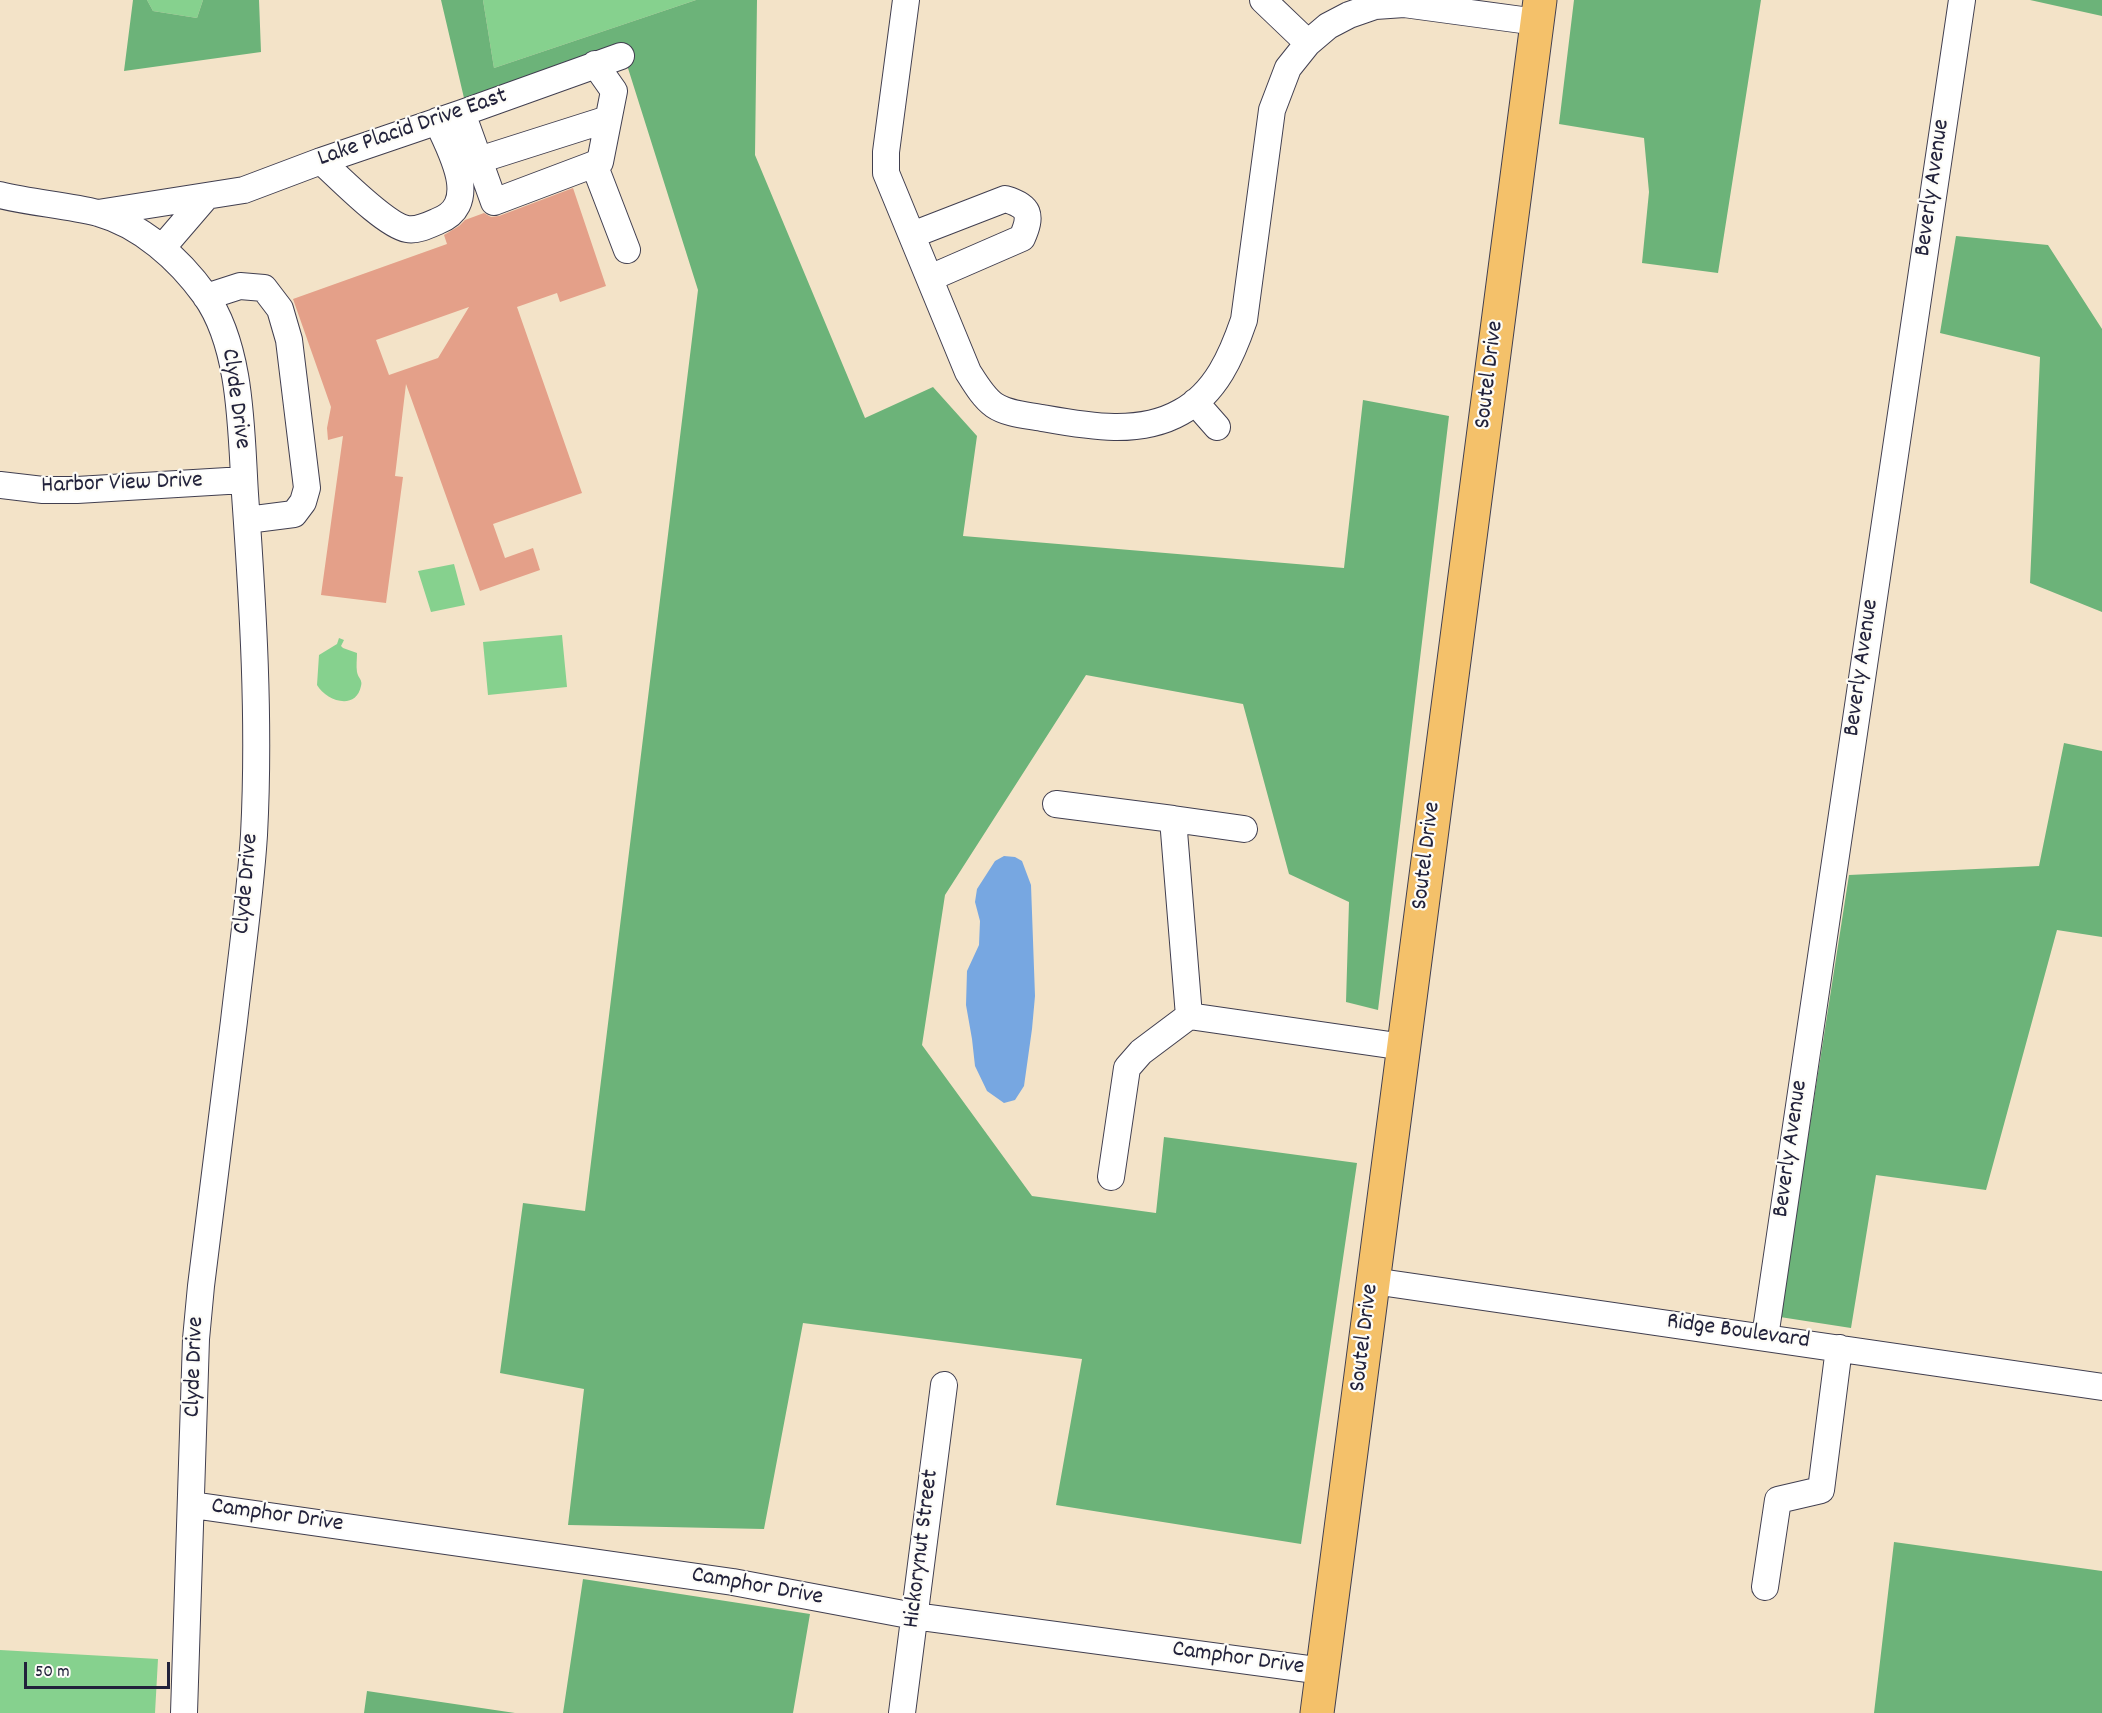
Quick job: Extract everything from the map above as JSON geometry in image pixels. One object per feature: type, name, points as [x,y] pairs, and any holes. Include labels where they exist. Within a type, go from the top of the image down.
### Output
[{"type":"main road","name":"Soutel Drive","points":[[1317,1713],[1538,11]]},
{"type":"street","points":[[906,0],[886,152],[886,173],[968,372],[979,390],[994,405],[1015,413],[1105,428],[1159,422],[1181,412],[1216,381],[1234,351],[1244,320],[1272,110],[1288,68],[1308,43],[1328,26],[1349,15],[1375,6],[1404,4],[1538,11]]},
{"type":"street","points":[[1263,0],[1308,43]]},
{"type":"street","name":"Beverly Avenue","points":[[1765,1337],[1962,0]]},
{"type":"street","name":"Lake Placid Drive East","points":[[98,213],[205,198],[244,190],[321,160],[621,56]]},
{"type":"street","points":[[462,113],[494,202],[600,162],[614,91],[595,64]]},
{"type":"street","points":[[479,160],[608,119]]},
{"type":"street","points":[[321,160],[390,221],[408,230],[422,227],[454,212],[460,200],[461,183],[437,121]]},
{"type":"street","points":[[594,164],[627,250]]},
{"type":"street","name":"Clyde Drive","points":[[0,195],[98,213],[118,221],[162,248],[206,297],[224,333],[236,381],[247,520],[255,669],[254,837],[248,909],[196,1340],[184,1713]]},
{"type":"street","points":[[162,248],[205,198]]},
{"type":"street","points":[[912,235],[1005,199],[1021,203],[1028,214],[1027,227],[1022,238],[930,278]]},
{"type":"street","points":[[206,297],[240,286],[264,288],[280,309],[289,340],[307,488],[303,502],[294,514],[247,520]]},
{"type":"street","points":[[1195,402],[1217,427]]},
{"type":"street","name":"Harbor View Drive","points":[[0,485],[43,490],[77,490],[244,480]]},
{"type":"street","points":[[1056,804],[1244,828]]},
{"type":"street","points":[[1173,819],[1189,1016]]},
{"type":"street","points":[[1111,1177],[1127,1068],[1142,1053],[1189,1016],[1404,1047]]},
{"type":"street","name":"Ridge Boulevard","points":[[1373,1281],[2102,1387]]},
{"type":"street","points":[[1765,1587],[1778,1500],[1821,1490],[1839,1348]]},
{"type":"street","name":"Hickorynut Street","points":[[902,1713],[944,1385]]},
{"type":"street","name":"Camphor Drive","points":[[192,1505],[733,1582],[914,1616],[1323,1671]]},
{"type":"green space","points":[[133,0],[147,0],[153,11],[197,18],[203,0],[259,0],[261,52],[124,71]]},
{"type":"green space","points":[[147,0],[203,0],[197,18],[153,11]]},
{"type":"green space","points":[[441,0],[483,0],[494,68],[696,0],[757,0],[755,155],[865,418],[933,387],[977,436],[963,536],[1344,568],[1363,400],[1449,416],[1378,1010],[1346,1002],[1349,902],[1289,874],[1243,704],[1086,675],[945,895],[922,1045],[1032,1196],[1156,1213],[1164,1137],[1357,1163],[1301,1544],[1056,1505],[1082,1359],[803,1323],[764,1529],[568,1525],[584,1389],[500,1373],[523,1203],[585,1211],[698,290],[621,46],[464,98]]},
{"type":"green space","points":[[483,0],[696,0],[494,68]]},
{"type":"green space","points":[[1574,0],[1761,0],[1718,273],[1642,263],[1649,192],[1644,138],[1559,124]]},
{"type":"green space","points":[[2030,0],[2102,0],[2102,16]]},
{"type":"green space","points":[[1956,236],[2048,245],[2102,329],[2102,612],[2030,583],[2040,357],[1940,333]]},
{"type":"green space","points":[[454,564],[465,605],[431,612],[418,571]]},
{"type":"green space","points":[[562,635],[567,687],[488,695],[483,642]]},
{"type":"green space","points":[[339,638],[344,640],[341,646],[343,648],[357,653],[357,672],[361,682],[358,694],[347,701],[334,699],[321,691],[317,685],[319,655],[337,644]]},
{"type":"green space","points":[[2064,743],[2102,751],[2102,937],[2057,930],[1986,1190],[1876,1175],[1851,1328],[1780,1317],[1849,875],[2039,866]]},
{"type":"green space","points":[[1894,1542],[2102,1571],[2102,1713],[1874,1713]]},
{"type":"green space","points":[[583,1579],[810,1614],[793,1713],[563,1713]]},
{"type":"green space","points":[[0,1650],[158,1659],[155,1713],[0,1713]]},
{"type":"green space","points":[[367,1691],[515,1713],[364,1713]]},
{"type":"water","points":[[1004,856],[1015,857],[1022,861],[1031,885],[1035,996],[1024,1086],[1015,1100],[1004,1103],[987,1091],[975,1066],[966,1005],[967,971],[979,945],[980,921],[975,902],[977,889],[995,861]]},
{"type":"building","points":[[573,188],[606,286],[560,302],[557,293],[517,307],[582,493],[493,524],[505,558],[533,548],[540,570],[480,591],[406,384],[395,476],[403,477],[386,603],[321,595],[343,436],[328,440],[327,428],[331,407],[293,299],[447,244],[444,235],[465,220],[484,213],[491,217]],"holes":[[[469,307],[438,358],[389,375],[376,340]]]}]
